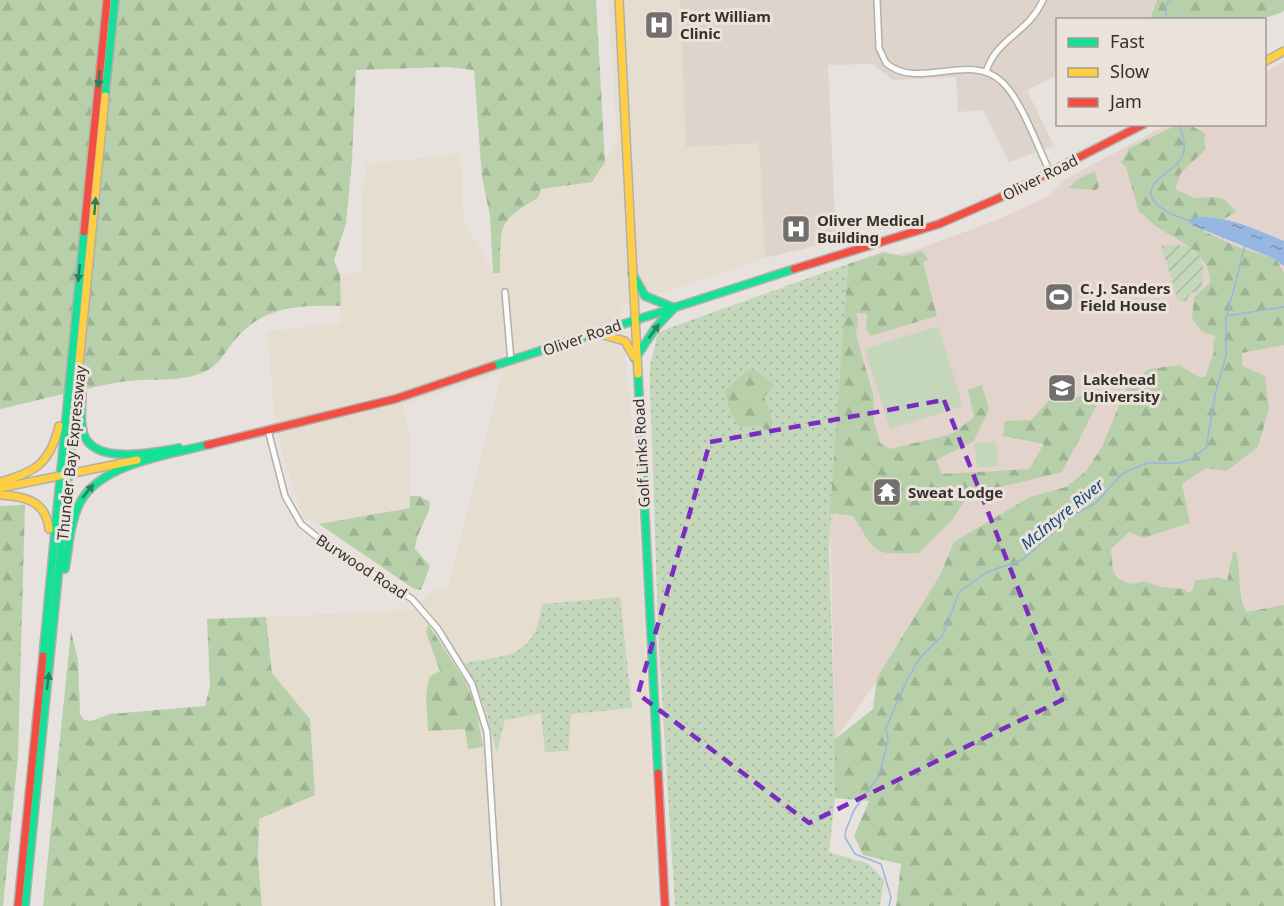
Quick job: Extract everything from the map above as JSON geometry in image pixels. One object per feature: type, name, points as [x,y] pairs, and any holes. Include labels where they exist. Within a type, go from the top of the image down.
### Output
[{"type":"main road","name":"Thunder Bay Expressway","points":[[18,906],[107,0]]},
{"type":"main road","name":"Thunder Bay Expressway","points":[[25,906],[115,0]]},
{"type":"main road","name":"Golf Links Road","points":[[619,0],[635,359],[665,906]]},
{"type":"main road","points":[[1266,61],[1284,51]]},
{"type":"main road","name":"Oliver Road","points":[[0,488],[211,444],[395,399],[633,319],[939,224],[1050,172],[1140,126]]},
{"type":"main road","points":[[595,333],[608,334],[625,341],[635,359],[656,327],[674,307],[645,296],[631,271]]},
{"type":"main road","points":[[82,348],[84,433],[91,446],[105,453],[115,454],[211,444]]},
{"type":"main road","points":[[0,482],[42,466],[54,448],[71,353]]},
{"type":"main road","points":[[56,607],[77,511],[80,501],[91,486],[106,476],[130,467],[211,444]]},
{"type":"main road","points":[[0,495],[36,501],[48,517],[46,612]]},
{"type":"street","points":[[877,0],[879,48],[882,58],[892,69],[906,73],[972,70],[986,72],[1007,87],[1050,172]]},
{"type":"street","points":[[986,72],[992,54],[1031,21],[1043,0]]},
{"type":"street","points":[[505,292],[511,361]]},
{"type":"street","name":"Burwood Road","points":[[268,430],[285,496],[301,524],[316,537],[412,599],[438,629],[472,684],[487,732],[498,906]]},
{"type":"highlighted area","points":[[944,400],[1062,700],[809,823],[638,694],[710,442]]},
{"type":"shaded area","points":[[608,0],[680,0],[686,147],[759,142],[765,258],[621,307],[636,474],[658,906],[262,906],[258,860],[259,819],[315,794],[310,719],[272,673],[266,617],[415,610],[429,592],[448,586],[503,371],[403,405],[411,440],[410,508],[319,524],[303,517],[291,483],[275,422],[267,331],[341,323],[340,275],[362,271],[361,206],[366,164],[460,154],[464,221],[493,272],[500,272],[501,237],[511,213],[538,198],[540,189],[592,182],[617,139]]},
{"type":"shaded area","points":[[680,0],[1157,0],[1150,18],[1056,18],[1056,76],[1027,90],[1054,146],[1009,162],[983,110],[958,112],[956,77],[893,80],[872,64],[828,65],[836,241],[765,258],[759,143],[686,147]]},
{"type":"shaded area","name":"Lakehead University","points":[[1284,61],[1284,651],[885,670],[835,739],[830,513],[849,263],[884,251],[897,254],[909,252],[995,221],[1049,196],[1066,179],[1164,126],[1266,126],[1266,71]]},
{"type":"green space","points":[[0,0],[596,0],[605,162],[592,182],[541,189],[538,198],[514,213],[501,235],[500,273],[493,273],[490,216],[482,177],[474,70],[447,67],[356,70],[352,160],[346,224],[334,260],[340,275],[341,306],[296,307],[269,314],[245,329],[215,365],[196,375],[175,379],[120,382],[0,409]]},
{"type":"green space","points":[[1157,0],[1284,0],[1284,11],[1261,18],[1150,18]]},
{"type":"green space","points":[[1175,126],[1192,126],[1206,134],[1204,141],[1206,149],[1181,173],[1175,189],[1194,198],[1217,197],[1225,200],[1236,212],[1203,231],[1235,246],[1276,259],[1284,273],[1284,345],[1241,353],[1243,366],[1265,376],[1269,409],[1258,447],[1226,471],[1206,468],[1182,484],[1190,523],[1143,538],[1129,532],[1111,549],[1113,572],[1119,579],[1130,584],[1144,581],[1160,587],[1184,589],[1187,593],[1192,591],[1195,581],[1219,577],[1227,581],[1233,552],[1236,553],[1238,561],[1241,596],[1246,612],[1284,605],[1284,906],[896,906],[901,864],[863,855],[854,836],[869,801],[835,798],[835,739],[873,709],[877,678],[940,575],[954,542],[1030,497],[1066,487],[1086,471],[1102,447],[1127,386],[1149,369],[1179,365],[1199,377],[1205,377],[1214,352],[1213,343],[1216,336],[1202,332],[1192,318],[1194,297],[1210,283],[1209,273],[1205,264],[1192,249],[1139,212],[1126,167],[1121,163],[1129,148]]},
{"type":"green space","points":[[1095,171],[1099,187],[1096,190],[1069,188],[1075,181]]},
{"type":"green space","points":[[1179,245],[1191,248],[1198,254],[1204,270],[1201,287],[1198,292],[1191,293],[1186,301],[1178,301],[1161,246]]},
{"type":"green space","points":[[922,251],[928,259],[923,263],[937,316],[870,336],[866,329],[867,314],[856,313],[858,320],[856,335],[873,394],[874,421],[880,443],[890,449],[955,432],[974,417],[968,390],[982,385],[989,409],[974,441],[936,460],[942,474],[1029,469],[1044,444],[1003,436],[1005,421],[1031,420],[1049,400],[1103,393],[1062,472],[968,495],[952,520],[919,553],[892,553],[872,546],[853,516],[830,513],[848,264],[883,253],[904,256]]},
{"type":"green space","points":[[848,264],[829,549],[835,798],[829,852],[869,864],[884,880],[880,906],[675,906],[659,650],[650,387],[650,366],[658,332]]},
{"type":"green space","points":[[938,326],[963,406],[890,429],[865,349]]},
{"type":"green space","points":[[755,370],[774,385],[764,397],[771,415],[772,432],[758,425],[740,427],[733,417],[724,391],[747,371]]},
{"type":"green space","points":[[996,441],[999,466],[977,468],[974,444]]},
{"type":"green space","points":[[410,496],[419,496],[430,502],[415,549],[430,566],[421,590],[414,589],[319,524],[410,508]]},
{"type":"green space","points":[[25,505],[18,756],[3,906],[0,906],[0,506]]},
{"type":"green space","points":[[620,597],[632,708],[571,714],[568,751],[545,752],[541,713],[505,720],[497,752],[484,705],[464,663],[507,655],[527,644],[539,621],[542,604]]},
{"type":"green space","points":[[266,617],[272,673],[310,719],[315,795],[259,819],[258,860],[262,906],[43,906],[71,631],[78,660],[80,714],[84,720],[91,721],[110,714],[205,706],[210,686],[207,619]]},
{"type":"green space","points":[[428,624],[465,681],[476,708],[483,747],[468,749],[465,729],[428,731],[426,697],[429,677],[440,671],[426,632]]},
{"type":"water","points":[[1197,217],[1231,221],[1284,241],[1284,266],[1275,259],[1192,225],[1188,220]]},
{"type":"waterway","name":"McIntyre River","points":[[1166,18],[1166,5],[1171,0]]},
{"type":"waterway","name":"McIntyre River","points":[[1180,126],[1184,142],[1182,156],[1175,166],[1156,182],[1151,196],[1160,207],[1188,220]]},
{"type":"waterway","name":"McIntyre River","points":[[1227,315],[1245,246]]},
{"type":"waterway","name":"McIntyre River","points":[[889,906],[891,897],[881,864],[855,854],[845,837],[846,830],[854,810],[879,776],[888,741],[886,728],[906,682],[919,659],[943,635],[959,592],[987,572],[1022,560],[1073,515],[1096,503],[1120,476],[1130,470],[1148,463],[1179,463],[1191,459],[1206,448],[1215,395],[1226,356],[1226,316],[1284,307]]},
{"type":"traffic: fast","points":[[105,96],[115,0]]},
{"type":"traffic: fast","points":[[43,656],[84,232]]},
{"type":"traffic: fast","points":[[493,366],[794,269]]},
{"type":"traffic: fast","points":[[632,273],[645,296],[672,307]]},
{"type":"traffic: fast","points":[[635,359],[656,327],[675,307]]},
{"type":"traffic: fast","points":[[638,374],[658,773]]},
{"type":"traffic: fast","points":[[82,393],[82,429],[86,439],[93,447],[103,452],[116,454],[156,452],[179,448]]},
{"type":"traffic: fast","points":[[25,906],[73,427]]},
{"type":"traffic: fast","points":[[65,569],[74,517],[81,501],[91,488],[105,477],[139,462],[211,444]]},
{"type":"traffic: slow","points":[[619,0],[638,374]]},
{"type":"traffic: slow","points":[[1266,61],[1284,51]]},
{"type":"traffic: slow","points":[[73,427],[105,96]]},
{"type":"traffic: slow","points":[[596,333],[625,341],[634,357]]},
{"type":"traffic: slow","points":[[0,482],[32,470],[40,464],[51,449],[59,426]]},
{"type":"traffic: slow","points":[[0,488],[137,460]]},
{"type":"traffic: slow","points":[[0,495],[26,499],[39,506],[44,512],[49,529]]},
{"type":"traffic: jam","points":[[84,232],[107,0]]},
{"type":"traffic: jam","points":[[794,269],[939,224],[999,198],[1140,126]]},
{"type":"traffic: jam","points":[[207,445],[395,399],[493,366]]},
{"type":"traffic: jam","points":[[18,906],[43,656]]},
{"type":"traffic: jam","points":[[658,773],[665,906]]},
{"type":"place","name":"Fort William Clinic","points":[[659,25]]},
{"type":"place","name":"Oliver Medical Building","points":[[796,229]]},
{"type":"place","name":"C. J. Sanders Field House","points":[[1059,297]]},
{"type":"place","name":"Lakehead University","points":[[1062,388]]},
{"type":"place","name":"Sweat Lodge","points":[[887,492]]}]
